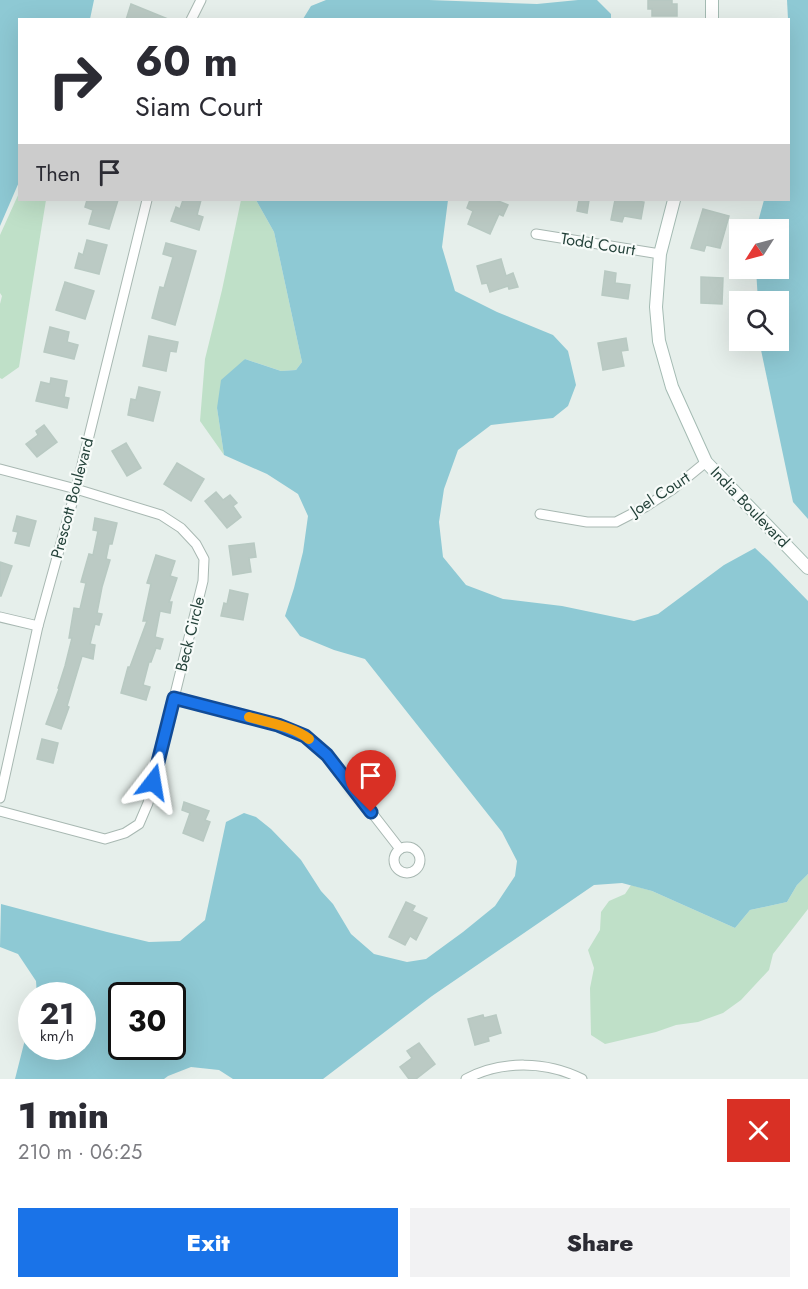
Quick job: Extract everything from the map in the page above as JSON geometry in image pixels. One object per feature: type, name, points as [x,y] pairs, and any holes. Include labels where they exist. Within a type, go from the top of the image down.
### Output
[{"type":"street","points":[[192,18],[201,0]]},
{"type":"street","points":[[712,0],[712,18]]},
{"type":"street","name":"Prescott Boulevard","points":[[0,798],[38,626],[76,489],[147,201]]},
{"type":"street","name":"India Boulevard","points":[[674,201],[660,254],[656,307],[659,341],[672,387],[706,462],[808,568]]},
{"type":"street","name":"Todd Court","points":[[536,234],[660,254]]},
{"type":"street","name":"Joel Court","points":[[540,514],[587,522],[616,522],[673,489],[706,462]]},
{"type":"street","name":"Beck Circle","points":[[0,469],[161,515],[181,528],[196,544],[204,559],[203,581],[148,803],[139,824],[124,833],[105,839],[0,812]]},
{"type":"street","points":[[0,617],[38,626]]},
{"type":"street","points":[[174,698],[278,725],[305,736],[327,755],[400,849]]},
{"type":"street","points":[[466,1079],[479,1072],[499,1067],[522,1065],[550,1067],[582,1079]]},
{"type":"green space","points":[[18,195],[18,201],[46,201],[19,367],[2,379],[0,378],[0,304],[2,296],[0,293],[0,235]]},
{"type":"green space","points":[[241,201],[257,201],[274,232],[302,362],[296,370],[281,371],[245,359],[217,408],[224,455],[200,421],[205,359]]},
{"type":"green space","points":[[808,874],[808,909],[773,954],[769,970],[741,1000],[723,1013],[698,1022],[676,1025],[605,1044],[591,1035],[590,988],[594,968],[588,950],[600,930],[601,912],[609,901],[625,894],[631,885],[652,891],[735,928],[750,910],[787,902],[797,885]]},
{"type":"water","points":[[0,0],[94,0],[90,18],[18,18],[18,184],[0,226]]},
{"type":"water","points":[[326,0],[429,0],[537,4],[597,0],[611,14],[611,18],[304,18],[311,6]]},
{"type":"water","points":[[787,0],[808,0],[808,519],[793,502],[761,351],[789,351],[789,291],[757,291],[757,279],[789,279],[789,219],[759,219],[764,201],[790,201],[790,18],[788,18]]},
{"type":"water","points":[[257,201],[448,201],[442,247],[455,291],[497,312],[553,335],[568,351],[576,385],[568,406],[553,418],[491,425],[458,450],[444,489],[439,522],[443,557],[466,585],[503,599],[562,606],[634,621],[658,614],[724,565],[755,548],[808,601],[808,874],[797,885],[787,902],[750,910],[735,928],[652,891],[622,883],[594,885],[432,996],[323,1079],[233,1079],[219,1070],[191,1067],[164,1079],[15,1079],[20,1060],[96,1060],[96,982],[36,982],[18,954],[0,947],[1,904],[149,942],[180,941],[205,920],[226,822],[244,813],[256,817],[271,829],[301,860],[321,891],[333,904],[351,934],[374,954],[407,962],[426,959],[463,932],[495,906],[515,876],[517,861],[502,832],[365,659],[334,650],[300,636],[285,616],[303,552],[308,516],[298,494],[267,474],[224,455],[217,408],[221,380],[245,359],[281,371],[296,370],[302,362],[274,232]]},
{"type":"building","points":[[648,0],[672,0],[672,4],[677,4],[677,16],[652,16],[652,9],[648,9]]},
{"type":"building","points":[[131,4],[166,18],[127,18]]},
{"type":"building","points":[[87,201],[118,201],[109,229],[89,224],[93,210],[85,207]]},
{"type":"building","points":[[183,201],[201,201],[197,215],[203,217],[199,230],[171,221],[176,207],[180,209]]},
{"type":"building","points":[[470,201],[498,201],[508,205],[503,216],[499,214],[490,234],[468,224],[473,211],[467,208]]},
{"type":"building","points":[[579,201],[589,201],[587,213],[577,211]]},
{"type":"building","points":[[615,201],[644,202],[641,219],[624,216],[622,222],[611,220]]},
{"type":"building","points":[[703,209],[729,216],[720,248],[706,245],[704,251],[691,248]]},
{"type":"building","points":[[87,240],[107,245],[99,274],[75,268],[79,253],[83,255]]},
{"type":"building","points":[[166,243],[196,251],[175,325],[152,318],[160,287],[164,288],[173,257],[163,254]]},
{"type":"building","points":[[501,259],[506,276],[513,273],[518,287],[509,289],[508,286],[490,292],[487,283],[482,284],[477,266]]},
{"type":"building","points":[[605,271],[616,273],[615,283],[630,285],[628,299],[602,295]]},
{"type":"building","points":[[701,277],[723,278],[722,304],[701,303]]},
{"type":"building","points":[[65,282],[94,291],[85,319],[56,310]]},
{"type":"building","points":[[50,327],[69,332],[67,342],[78,345],[74,359],[44,352]]},
{"type":"building","points":[[149,336],[178,342],[176,352],[170,351],[166,371],[143,366]]},
{"type":"building","points":[[626,338],[628,350],[621,351],[624,366],[603,370],[598,343]]},
{"type":"building","points":[[51,378],[67,381],[64,397],[69,398],[67,408],[36,401],[41,382],[50,384]]},
{"type":"building","points":[[139,387],[160,392],[153,421],[128,415],[131,399],[136,400]]},
{"type":"building","points":[[44,425],[57,442],[37,457],[26,444],[38,435],[36,431]]},
{"type":"building","points":[[126,443],[141,468],[127,476],[112,451]]},
{"type":"building","points":[[177,463],[204,479],[191,501],[164,484]]},
{"type":"building","points":[[216,492],[223,500],[230,495],[237,503],[233,506],[241,517],[227,528],[205,501]]},
{"type":"building","points":[[17,516],[36,521],[29,546],[15,543],[18,532],[13,531]]},
{"type":"building","points":[[95,518],[117,523],[112,544],[109,544],[106,559],[110,560],[97,613],[102,614],[99,625],[95,624],[90,644],[95,645],[93,659],[82,656],[61,729],[46,724],[59,689],[72,638],[69,638],[74,608],[80,609],[86,583],[81,582],[89,554],[93,555],[98,531],[93,530]]},
{"type":"building","points":[[254,543],[256,557],[249,558],[251,572],[233,575],[229,546]]},
{"type":"building","points":[[156,555],[175,561],[170,576],[177,578],[169,602],[172,602],[170,613],[160,611],[155,637],[163,639],[160,649],[156,648],[149,662],[143,685],[150,687],[146,700],[121,693],[128,667],[130,667],[147,621],[143,621],[151,584],[147,583]]},
{"type":"building","points":[[0,562],[12,566],[1,596],[0,596]]},
{"type":"building","points":[[230,590],[248,594],[243,620],[221,616]]},
{"type":"building","points":[[42,739],[58,743],[53,763],[37,759]]},
{"type":"building","points":[[184,802],[209,811],[205,820],[210,822],[203,841],[183,833],[190,813],[182,810]]},
{"type":"building","points":[[406,902],[415,906],[412,911],[427,918],[416,940],[410,936],[405,945],[389,937]]},
{"type":"building","points":[[483,1015],[484,1018],[496,1015],[501,1033],[488,1037],[489,1041],[475,1045],[468,1019]]},
{"type":"building","points":[[419,1043],[435,1064],[416,1079],[409,1079],[400,1067],[412,1058],[407,1051]]},
{"type":"slow traffic","points":[[249,717],[278,725],[309,739]]},
{"type":"route","points":[[153,782],[174,698],[278,725],[305,736],[327,755],[371,812]]}]
